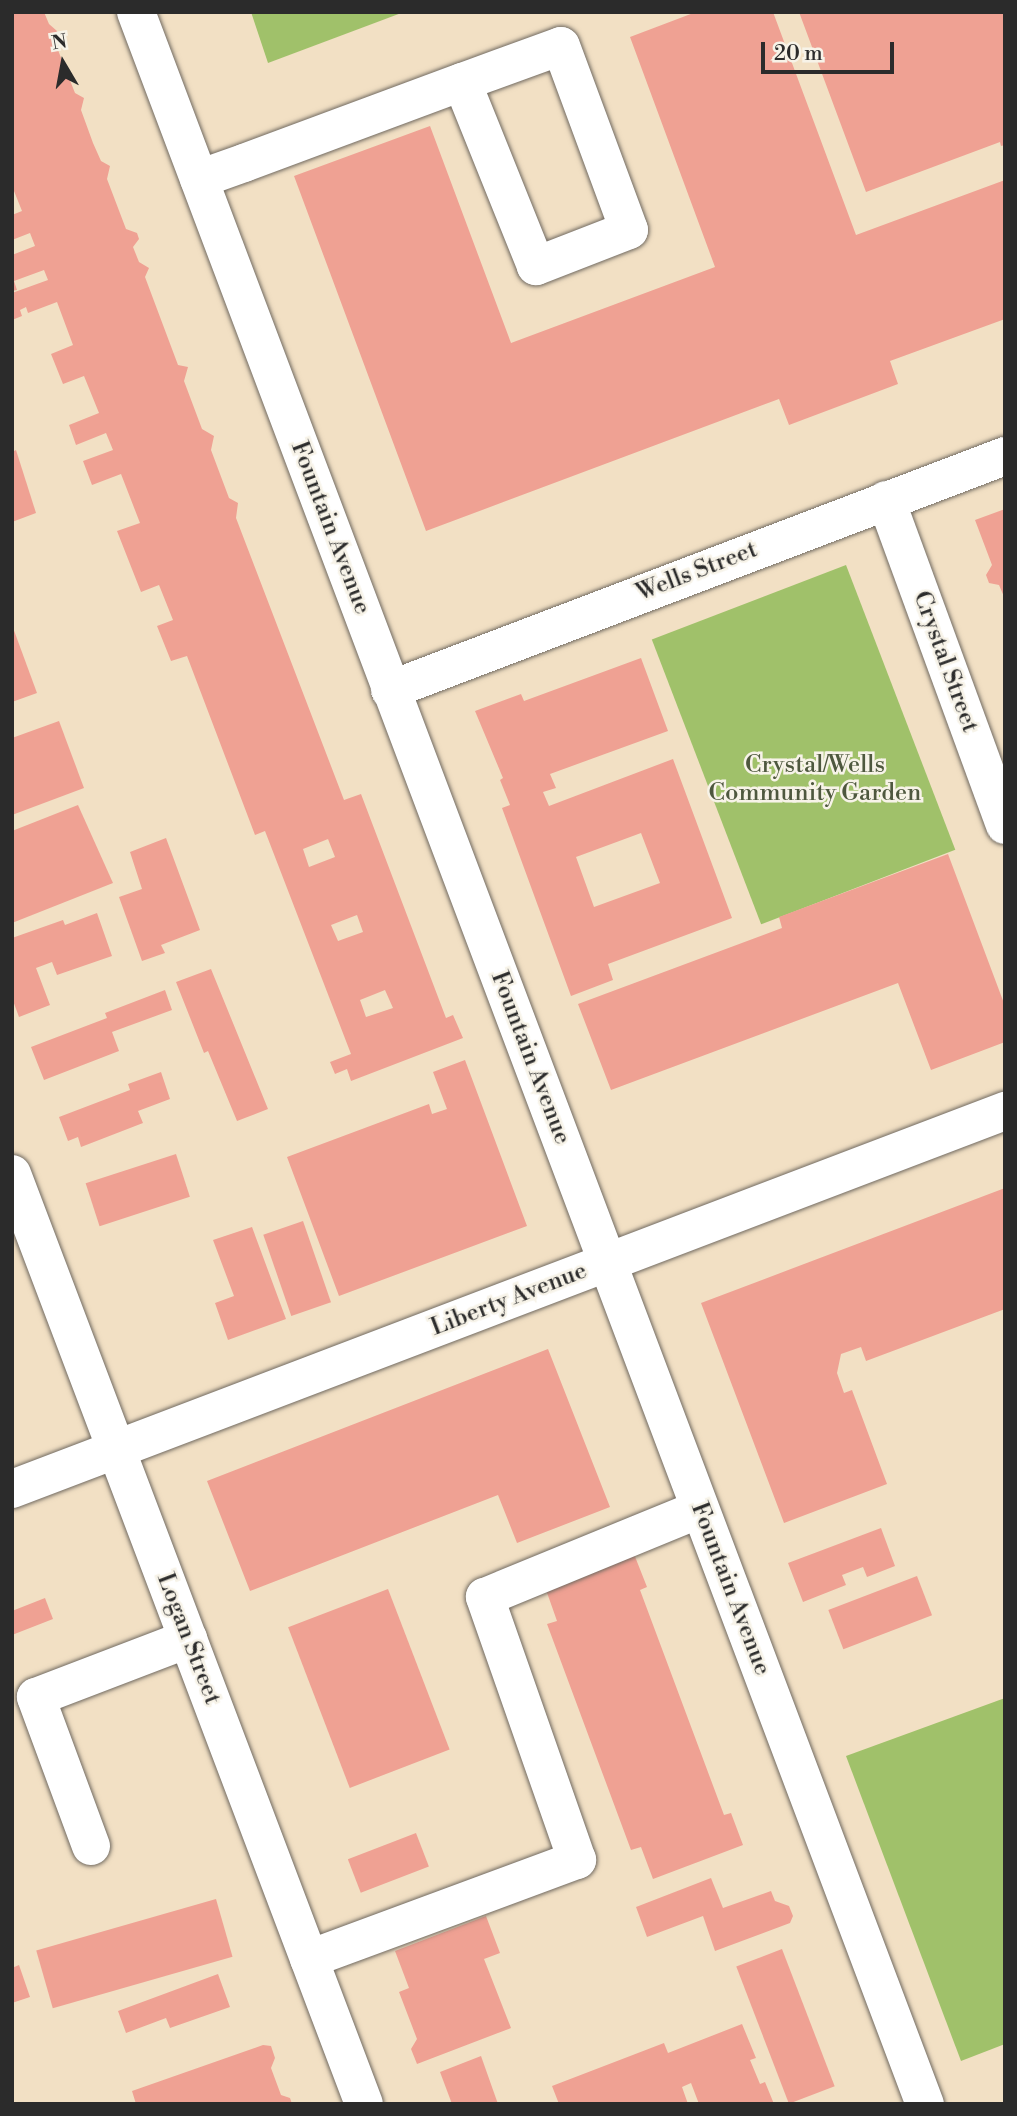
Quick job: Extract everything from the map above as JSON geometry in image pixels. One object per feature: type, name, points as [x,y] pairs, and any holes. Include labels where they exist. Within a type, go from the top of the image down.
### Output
[{"type":"street","name":"Fountain Avenue","points":[[136,12],[925,2104]]},
{"type":"street","points":[[199,179],[462,82],[561,46],[629,229],[536,266],[462,82]]},
{"type":"street","name":"Wells Street","points":[[390,690],[1005,456]]},
{"type":"street","name":"Crystal Street","points":[[886,500],[1005,825]]},
{"type":"street","name":"Liberty Avenue","points":[[12,1489],[1005,1111]]},
{"type":"street","name":"Logan Street","points":[[12,1174],[363,2104]]},
{"type":"street","points":[[309,1959],[577,1860],[485,1597],[700,1509]]},
{"type":"street","points":[[91,1846],[36,1697],[188,1639]]},
{"type":"green space","points":[[251,12],[404,12],[268,63]]},
{"type":"green space","name":"Crystal/Wells Community Garden","points":[[846,565],[955,850],[761,924],[652,640]]},
{"type":"green space","points":[[1005,1698],[1005,2044],[961,2061],[846,1756]]},
{"type":"building","points":[[12,12],[44,12],[49,24],[57,31],[54,40],[75,93],[84,98],[81,110],[93,143],[101,161],[110,166],[107,179],[126,229],[137,233],[139,239],[133,247],[139,262],[149,268],[145,277],[178,365],[188,367],[184,381],[202,429],[214,436],[211,450],[229,498],[238,503],[236,518],[344,800],[361,794],[446,1018],[453,1015],[463,1038],[351,1081],[347,1069],[335,1074],[330,1062],[351,1054],[265,831],[255,835],[187,656],[171,661],[157,626],[173,620],[159,585],[141,592],[117,531],[140,523],[121,474],[92,485],[83,461],[113,450],[106,433],[76,445],[69,425],[99,413],[84,376],[63,384],[51,354],[73,345],[57,302],[28,313],[26,307],[20,310],[22,316],[12,320],[12,293],[48,280],[44,270],[14,281],[17,290],[12,291],[12,255],[35,246],[30,233],[12,240],[12,215],[22,211],[12,186]],"holes":[[[328,839],[335,857],[309,867],[303,849]],[[357,915],[363,932],[338,941],[331,925]],[[385,990],[393,1008],[366,1017],[360,1000]]]},
{"type":"building","points":[[696,12],[773,12],[856,235],[1005,180],[1005,319],[890,361],[898,384],[789,425],[779,399],[426,531],[294,176],[430,126],[511,343],[715,267],[630,37]]},
{"type":"building","points":[[799,12],[1005,12],[1005,145],[1001,146],[1000,142],[866,192]]},
{"type":"building","points":[[16,450],[36,513],[12,522],[12,452]]},
{"type":"building","points":[[1005,509],[1005,599],[999,585],[989,583],[986,575],[992,565],[975,520]]},
{"type":"building","points":[[12,625],[37,693],[12,702]]},
{"type":"building","points":[[641,658],[668,731],[550,774],[556,788],[543,792],[549,806],[673,759],[732,918],[608,964],[613,980],[571,996],[502,808],[510,805],[500,780],[503,778],[475,711],[521,694],[524,701]],"holes":[[[641,833],[660,883],[594,907],[576,857]]]},
{"type":"building","points":[[59,721],[84,788],[12,815],[12,738]]},
{"type":"building","points":[[78,805],[113,883],[12,923],[12,831]]},
{"type":"building","points":[[166,838],[200,930],[161,945],[165,953],[142,961],[119,897],[142,889],[130,852]]},
{"type":"building","points":[[948,854],[1005,1006],[1005,1042],[931,1070],[898,983],[611,1090],[578,1004],[782,928],[779,917]]},
{"type":"building","points":[[97,913],[112,956],[57,975],[52,962],[36,968],[50,1005],[19,1017],[12,998],[12,938],[63,920],[65,925]]},
{"type":"building","points":[[211,969],[268,1109],[237,1121],[208,1051],[204,1053],[176,982]]},
{"type":"building","points":[[165,990],[172,1010],[112,1032],[119,1051],[44,1080],[31,1047],[107,1018],[105,1013]]},
{"type":"building","points":[[465,1060],[527,1226],[339,1296],[287,1157],[429,1104],[432,1114],[447,1109],[433,1072]]},
{"type":"building","points":[[161,1072],[170,1099],[138,1111],[143,1123],[81,1147],[78,1137],[68,1141],[59,1117],[130,1090],[128,1084]]},
{"type":"building","points":[[176,1154],[190,1197],[100,1226],[86,1183]]},
{"type":"building","points":[[1005,1188],[1005,1309],[866,1361],[861,1347],[841,1354],[837,1373],[844,1393],[852,1390],[887,1484],[784,1523],[701,1303]]},
{"type":"building","points":[[303,1221],[331,1302],[291,1316],[263,1235]]},
{"type":"building","points":[[252,1227],[286,1319],[228,1340],[215,1303],[234,1296],[213,1240]]},
{"type":"building","points":[[548,1349],[610,1507],[517,1543],[498,1495],[250,1591],[207,1481]]},
{"type":"building","points":[[881,1528],[895,1566],[867,1577],[863,1567],[842,1575],[846,1585],[803,1602],[788,1563]]},
{"type":"building","points":[[634,1554],[647,1587],[640,1590],[724,1815],[731,1813],[743,1845],[653,1879],[641,1847],[631,1850],[547,1624],[557,1621],[545,1587]]},
{"type":"building","points":[[917,1576],[932,1615],[843,1649],[828,1610]]},
{"type":"building","points":[[388,1589],[450,1750],[350,1788],[288,1627]]},
{"type":"building","points":[[45,1598],[53,1619],[12,1635],[12,1611]]},
{"type":"building","points":[[416,1833],[429,1867],[361,1893],[348,1859]]},
{"type":"building","points":[[711,1878],[723,1908],[771,1891],[775,1901],[789,1906],[793,1916],[790,1923],[715,1951],[703,1916],[647,1937],[636,1907]]},
{"type":"building","points":[[216,1899],[233,1957],[53,2008],[36,1951]]},
{"type":"building","points":[[486,1916],[500,1953],[484,1959],[511,2028],[417,2064],[411,2049],[417,2039],[399,1992],[409,1988],[395,1951]]},
{"type":"building","points":[[782,1949],[835,2086],[789,2104],[736,1967]]},
{"type":"building","points":[[19,1965],[30,1997],[12,2003],[12,1968]]},
{"type":"building","points":[[218,1974],[230,2007],[170,2028],[166,2018],[126,2033],[118,2011]]},
{"type":"building","points":[[742,2024],[756,2058],[750,2060],[760,2084],[765,2082],[774,2104],[699,2104],[691,2083],[682,2087],[688,2104],[559,2104],[552,2086],[664,2043],[668,2053]]},
{"type":"building","points":[[263,2045],[271,2046],[275,2058],[271,2068],[281,2095],[290,2098],[292,2104],[136,2104],[132,2091]]},
{"type":"building","points":[[481,2056],[498,2104],[452,2104],[440,2072]]}]
